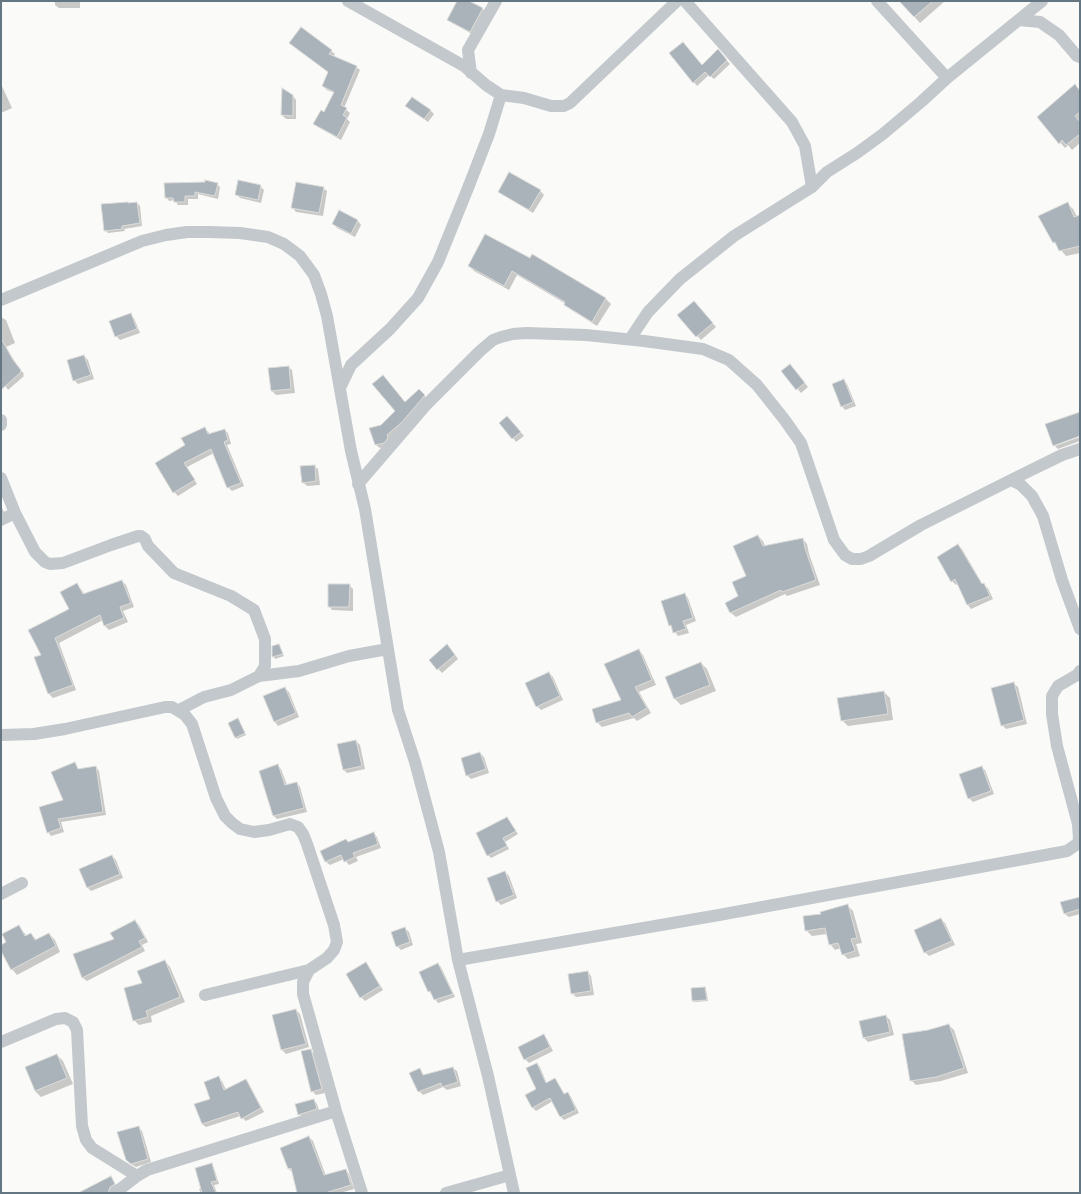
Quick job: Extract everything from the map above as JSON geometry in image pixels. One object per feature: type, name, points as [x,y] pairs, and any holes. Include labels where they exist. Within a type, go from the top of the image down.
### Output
[{"type":"street","points":[[348,1],[464,66],[501,96],[524,98],[551,106],[564,106],[570,103],[677,1]]},
{"type":"street","points":[[471,73],[468,50],[496,1]]},
{"type":"street","points":[[685,1],[792,122],[805,146],[812,188]]},
{"type":"street","points":[[877,1],[947,78]]},
{"type":"street","points":[[630,339],[648,312],[680,279],[734,236],[812,188],[827,172],[883,134],[947,78],[1042,1]]},
{"type":"street","points":[[1020,20],[1040,22],[1059,35],[1077,56],[1080,57]]},
{"type":"street","points":[[340,388],[351,365],[390,329],[418,298],[438,262],[489,134],[501,96]]},
{"type":"street","points":[[2,297],[142,241],[187,232],[240,233],[268,237],[284,244],[300,256],[314,276],[327,316],[350,451],[365,509],[398,710],[415,762],[439,852],[458,960],[488,1076],[514,1193]]},
{"type":"street","points":[[358,484],[425,406],[467,362],[493,340],[513,334],[526,333],[586,335],[630,339],[703,349],[729,360],[757,385],[801,443],[834,540],[838,548],[852,559],[860,559],[869,556],[921,525],[1062,455],[1080,449]]},
{"type":"street","points":[[1,420],[1,425]]},
{"type":"street","points":[[1,478],[15,513],[35,552],[45,562],[50,564],[63,563],[111,545],[141,536],[145,539],[148,546],[174,573],[231,596],[254,610],[265,639],[265,666],[259,676]]},
{"type":"street","points":[[1011,480],[1021,485],[1032,496],[1043,516],[1062,580],[1080,629]]},
{"type":"street","points":[[1,520],[15,513]]},
{"type":"street","points":[[179,710],[204,697],[231,690],[259,676],[299,671],[350,656],[388,649]]},
{"type":"street","points":[[458,960],[718,915],[1067,851],[1077,844],[1079,840],[1078,824],[1057,746],[1052,714],[1052,696],[1058,686],[1077,675],[1080,671]]},
{"type":"street","points":[[1,735],[34,734],[65,729],[165,707],[172,707],[185,714],[192,724],[216,798],[225,816],[232,823],[240,828],[254,832],[269,830],[290,824],[298,827],[303,834],[334,925],[337,942],[334,950],[327,958],[310,970],[205,995]]},
{"type":"street","points":[[1,894],[22,883]]},
{"type":"street","points":[[310,970],[303,982],[303,994],[336,1111],[362,1193]]},
{"type":"street","points":[[1,1042],[56,1019],[65,1018],[73,1022],[77,1030],[82,1126],[86,1140],[92,1148],[136,1176]]},
{"type":"street","points":[[124,1190],[136,1176],[147,1170],[336,1111]]},
{"type":"street","points":[[446,1193],[510,1175]]},
{"type":"building","points":[[457,1],[469,1],[483,8],[470,32],[447,20]]},
{"type":"building","points":[[899,1],[933,1],[914,17]]},
{"type":"building","points":[[301,27],[332,50],[329,54],[357,66],[341,105],[347,108],[343,115],[347,118],[337,137],[313,124],[321,110],[324,112],[334,92],[322,86],[328,72],[289,43]]},
{"type":"building","points":[[683,42],[702,65],[718,49],[727,60],[710,77],[705,72],[693,83],[669,53]]},
{"type":"building","points":[[1075,84],[1080,91],[1080,112],[1075,116],[1080,122],[1080,134],[1066,145],[1062,140],[1059,144],[1037,117]]},
{"type":"building","points":[[282,88],[293,95],[293,116],[281,115]]},
{"type":"building","points":[[412,97],[431,110],[424,119],[405,106]]},
{"type":"building","points":[[509,172],[541,190],[529,210],[498,192]]},
{"type":"building","points":[[205,180],[218,183],[215,196],[195,192],[195,196],[185,196],[185,202],[174,202],[173,198],[165,198],[164,183],[205,182]]},
{"type":"building","points":[[238,180],[261,185],[258,200],[235,195]]},
{"type":"building","points":[[296,182],[324,187],[319,213],[291,208]]},
{"type":"building","points":[[137,202],[140,223],[122,226],[122,229],[104,231],[101,204]]},
{"type":"building","points":[[1068,202],[1074,217],[1080,215],[1080,246],[1059,251],[1055,242],[1053,243],[1038,216]]},
{"type":"building","points":[[339,210],[358,220],[351,234],[332,224]]},
{"type":"building","points":[[485,234],[530,258],[532,254],[606,298],[592,322],[564,305],[565,302],[512,271],[504,286],[468,266]]},
{"type":"building","points":[[694,301],[713,323],[696,337],[677,315]]},
{"type":"building","points":[[131,313],[137,329],[115,337],[109,321]]},
{"type":"building","points":[[1,338],[21,372],[1,390]]},
{"type":"building","points":[[84,355],[91,375],[73,381],[67,360]]},
{"type":"building","points":[[790,364],[805,383],[796,390],[781,371]]},
{"type":"building","points":[[289,366],[291,389],[271,391],[268,368]]},
{"type":"building","points":[[383,375],[405,402],[419,389],[425,395],[402,422],[387,435],[388,438],[384,443],[375,445],[369,428],[381,425],[395,411],[372,384]]},
{"type":"building","points":[[844,379],[853,402],[841,407],[832,384]]},
{"type":"building","points":[[1080,412],[1080,436],[1053,446],[1045,424]]},
{"type":"building","points":[[507,416],[521,432],[512,439],[499,423]]},
{"type":"building","points":[[205,427],[208,434],[225,429],[228,440],[224,442],[241,483],[227,488],[211,449],[184,463],[195,480],[173,493],[155,463],[185,445],[181,438]]},
{"type":"building","points":[[315,465],[316,481],[302,483],[300,466]]},
{"type":"building","points":[[758,535],[763,546],[803,538],[816,580],[782,592],[781,590],[730,613],[725,603],[738,596],[732,582],[746,576],[733,546]]},
{"type":"building","points":[[958,544],[982,584],[984,583],[990,596],[967,605],[955,579],[951,582],[937,557]]},
{"type":"building","points":[[122,580],[131,603],[120,607],[124,618],[104,626],[100,615],[55,638],[73,685],[48,694],[34,657],[41,655],[28,630],[69,609],[60,592],[77,583],[83,594]]},
{"type":"building","points":[[328,584],[350,584],[349,607],[328,607]]},
{"type":"building","points":[[685,593],[693,618],[683,621],[686,629],[673,633],[671,625],[669,626],[661,601]]},
{"type":"building","points":[[279,644],[283,654],[272,657],[272,646]]},
{"type":"building","points":[[447,644],[455,655],[437,670],[429,660]]},
{"type":"building","points":[[639,649],[652,680],[635,687],[647,708],[632,717],[629,713],[596,723],[592,709],[621,700],[604,664]]},
{"type":"building","points":[[701,662],[710,685],[674,699],[665,677]]},
{"type":"building","points":[[549,672],[560,696],[536,707],[525,683]]},
{"type":"building","points":[[1014,682],[1024,720],[1001,726],[991,688]]},
{"type":"building","points":[[285,687],[296,713],[274,722],[263,696]]},
{"type":"building","points":[[884,691],[888,714],[841,721],[837,698]]},
{"type":"building","points":[[238,718],[245,733],[235,738],[228,723]]},
{"type":"building","points":[[356,740],[362,766],[343,770],[337,744]]},
{"type":"building","points":[[480,752],[486,769],[466,776],[461,758]]},
{"type":"building","points":[[75,762],[78,769],[96,766],[103,812],[58,819],[61,828],[47,833],[39,807],[63,800],[51,772]]},
{"type":"building","points":[[278,764],[285,785],[297,782],[304,808],[273,816],[259,771]]},
{"type":"building","points":[[982,766],[991,791],[968,799],[959,774]]},
{"type":"building","points":[[507,817],[516,831],[503,838],[507,846],[487,856],[476,833]]},
{"type":"building","points":[[374,832],[378,844],[353,853],[355,857],[344,862],[341,855],[325,862],[320,851],[346,839],[348,842]]},
{"type":"building","points":[[112,855],[120,874],[87,888],[79,869]]},
{"type":"building","points":[[505,871],[514,895],[496,902],[487,878]]},
{"type":"building","points":[[1080,897],[1080,909],[1064,914],[1060,902]]},
{"type":"building","points":[[848,904],[857,938],[851,939],[855,951],[842,955],[838,943],[829,945],[825,928],[805,931],[803,916],[821,914],[820,912]]},
{"type":"building","points":[[941,918],[952,941],[924,953],[914,930]]},
{"type":"building","points":[[135,920],[145,938],[139,941],[142,947],[82,978],[73,954],[114,939],[110,933]]},
{"type":"building","points":[[19,925],[25,936],[31,933],[35,940],[49,933],[56,946],[11,970],[1,951],[1,945],[6,942],[2,934]]},
{"type":"building","points":[[405,927],[410,942],[396,947],[391,932]]},
{"type":"building","points":[[165,960],[180,997],[146,1011],[148,1017],[133,1021],[124,988],[142,983],[137,971]]},
{"type":"building","points":[[366,962],[380,986],[360,998],[346,974]]},
{"type":"building","points":[[438,963],[453,994],[434,1000],[430,991],[428,992],[419,972]]},
{"type":"building","points":[[588,971],[591,991],[571,994],[568,974]]},
{"type":"building","points":[[705,987],[707,1000],[692,1001],[691,988]]},
{"type":"building","points":[[296,1009],[306,1044],[281,1050],[272,1015]]},
{"type":"building","points":[[886,1015],[890,1032],[863,1038],[859,1021]]},
{"type":"building","points":[[949,1024],[964,1068],[936,1077],[910,1081],[902,1034],[928,1030]]},
{"type":"building","points":[[544,1034],[550,1047],[524,1060],[518,1047]]},
{"type":"building","points":[[311,1049],[322,1089],[311,1092],[301,1051]]},
{"type":"building","points":[[57,1054],[67,1078],[35,1091],[25,1067]]},
{"type":"building","points":[[537,1063],[546,1083],[555,1078],[564,1094],[568,1092],[576,1110],[560,1117],[550,1098],[532,1108],[525,1095],[536,1089],[526,1068]]},
{"type":"building","points":[[453,1067],[458,1082],[442,1087],[441,1083],[418,1092],[409,1073],[420,1068],[423,1075]]},
{"type":"building","points":[[219,1076],[224,1090],[246,1079],[261,1108],[241,1119],[238,1112],[202,1124],[194,1104],[210,1099],[204,1082]]},
{"type":"building","points":[[314,1099],[317,1109],[298,1115],[295,1104]]},
{"type":"building","points":[[139,1126],[148,1159],[131,1164],[126,1160],[117,1132]]},
{"type":"building","points":[[309,1136],[324,1175],[346,1169],[351,1185],[325,1193],[297,1193],[291,1168],[288,1169],[280,1148]]},
{"type":"building","points":[[212,1163],[217,1181],[211,1182],[216,1193],[202,1193],[195,1168]]},
{"type":"building","points":[[111,1176],[115,1184],[110,1187],[108,1193],[78,1193]]}]
